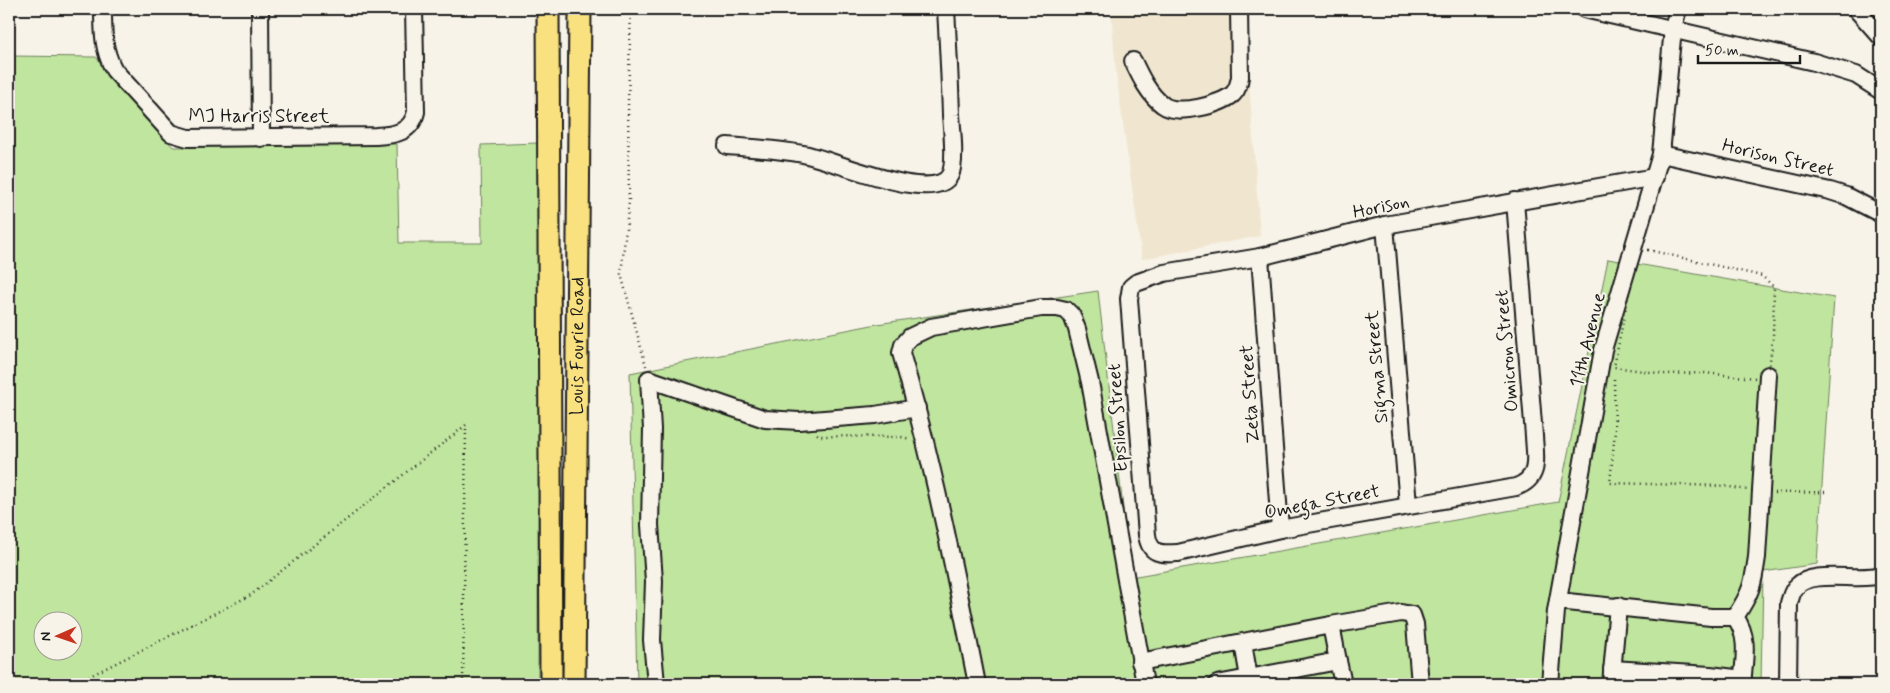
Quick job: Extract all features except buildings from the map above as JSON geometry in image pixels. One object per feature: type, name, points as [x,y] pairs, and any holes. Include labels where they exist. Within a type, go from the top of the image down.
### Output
[{"type":"main road","name":"Louis Fourie Road","points":[[548,9],[552,684]]},
{"type":"main road","name":"Louis Fourie Road","points":[[574,684],[580,9]]},
{"type":"street","name":"MJ Harris Street","points":[[103,9],[104,43],[114,70],[171,133],[188,138],[394,135],[405,129],[414,120],[416,112],[414,9]]},
{"type":"street","points":[[260,9],[261,138]]},
{"type":"street","points":[[727,146],[804,154],[904,184],[942,184],[950,176],[952,169],[953,141],[946,9]]},
{"type":"street","points":[[1133,61],[1144,83],[1164,106],[1184,110],[1214,104],[1232,95],[1239,85],[1239,9]]},
{"type":"street","points":[[1584,9],[1814,62],[1856,76],[1881,91]]},
{"type":"street","name":"11th Avenue","points":[[1550,684],[1558,601],[1603,350],[1661,154],[1673,28],[1678,9]]},
{"type":"street","points":[[1856,9],[1881,37]]},
{"type":"street","name":"Horison Street","points":[[1661,154],[1830,191],[1846,196],[1881,214]]},
{"type":"street","name":"Horison","points":[[1129,299],[1131,287],[1144,278],[1164,273],[1260,257],[1385,225],[1655,177]]},
{"type":"street","name":"Omicron Street","points":[[1515,201],[1535,464],[1531,478],[1525,484],[1516,487]]},
{"type":"street","name":"Sigma Street","points":[[1385,225],[1408,506]]},
{"type":"street","name":"Zeta Street","points":[[1260,257],[1280,529]]},
{"type":"street","name":"Epsilon Street","points":[[1129,299],[1147,535]]},
{"type":"street","points":[[977,684],[959,594],[917,408],[901,353],[903,345],[910,337],[931,327],[1041,308],[1066,310],[1072,316],[1077,328],[1090,382],[1145,684]]},
{"type":"street","points":[[1735,617],[1749,596],[1754,580],[1760,520],[1768,375]]},
{"type":"street","points":[[656,684],[652,640],[654,580],[650,525],[652,429],[649,379],[765,419],[800,421],[875,415],[917,408]]},
{"type":"street","name":"Omega Street","points":[[1147,535],[1150,546],[1154,550],[1162,554],[1178,553],[1280,529],[1516,487]]},
{"type":"street","points":[[1788,684],[1789,603],[1797,585],[1806,580],[1816,578],[1868,578],[1881,575]]},
{"type":"street","points":[[1558,601],[1711,617],[1735,617]]},
{"type":"street","points":[[1618,606],[1611,676],[1743,682],[1744,636],[1742,626],[1735,617]]},
{"type":"street","points":[[1140,662],[1408,612],[1412,614],[1415,624],[1420,684]]},
{"type":"street","points":[[1331,625],[1343,684]]},
{"type":"street","points":[[1243,643],[1249,681]]},
{"type":"street","points":[[1217,684],[1249,681],[1338,661]]},
{"type":"path","points":[[631,9],[628,101],[630,202],[621,274],[649,379]]},
{"type":"path","points":[[1648,250],[1762,276],[1774,287],[1773,338],[1768,375],[1756,378],[1704,373],[1665,374],[1614,367],[1637,251],[1648,250]]},
{"type":"path","points":[[1614,376],[1615,431],[1610,483],[1724,486],[1761,493],[1829,492]]},
{"type":"path","points":[[800,421],[820,436],[901,437],[924,442]]},
{"type":"path","points":[[82,684],[86,678],[251,595],[466,424],[463,684]]},
{"type":"shaded area","points":[[1111,9],[1244,9],[1260,236],[1142,259],[1116,74]]},
{"type":"green space","points":[[9,56],[96,57],[173,147],[397,144],[399,243],[482,243],[481,145],[539,143],[538,684],[9,684]]},
{"type":"green space","points":[[1608,259],[1834,298],[1817,564],[1763,572],[1761,684],[637,684],[630,373],[877,324],[1098,291],[1131,577],[1558,502]]}]
